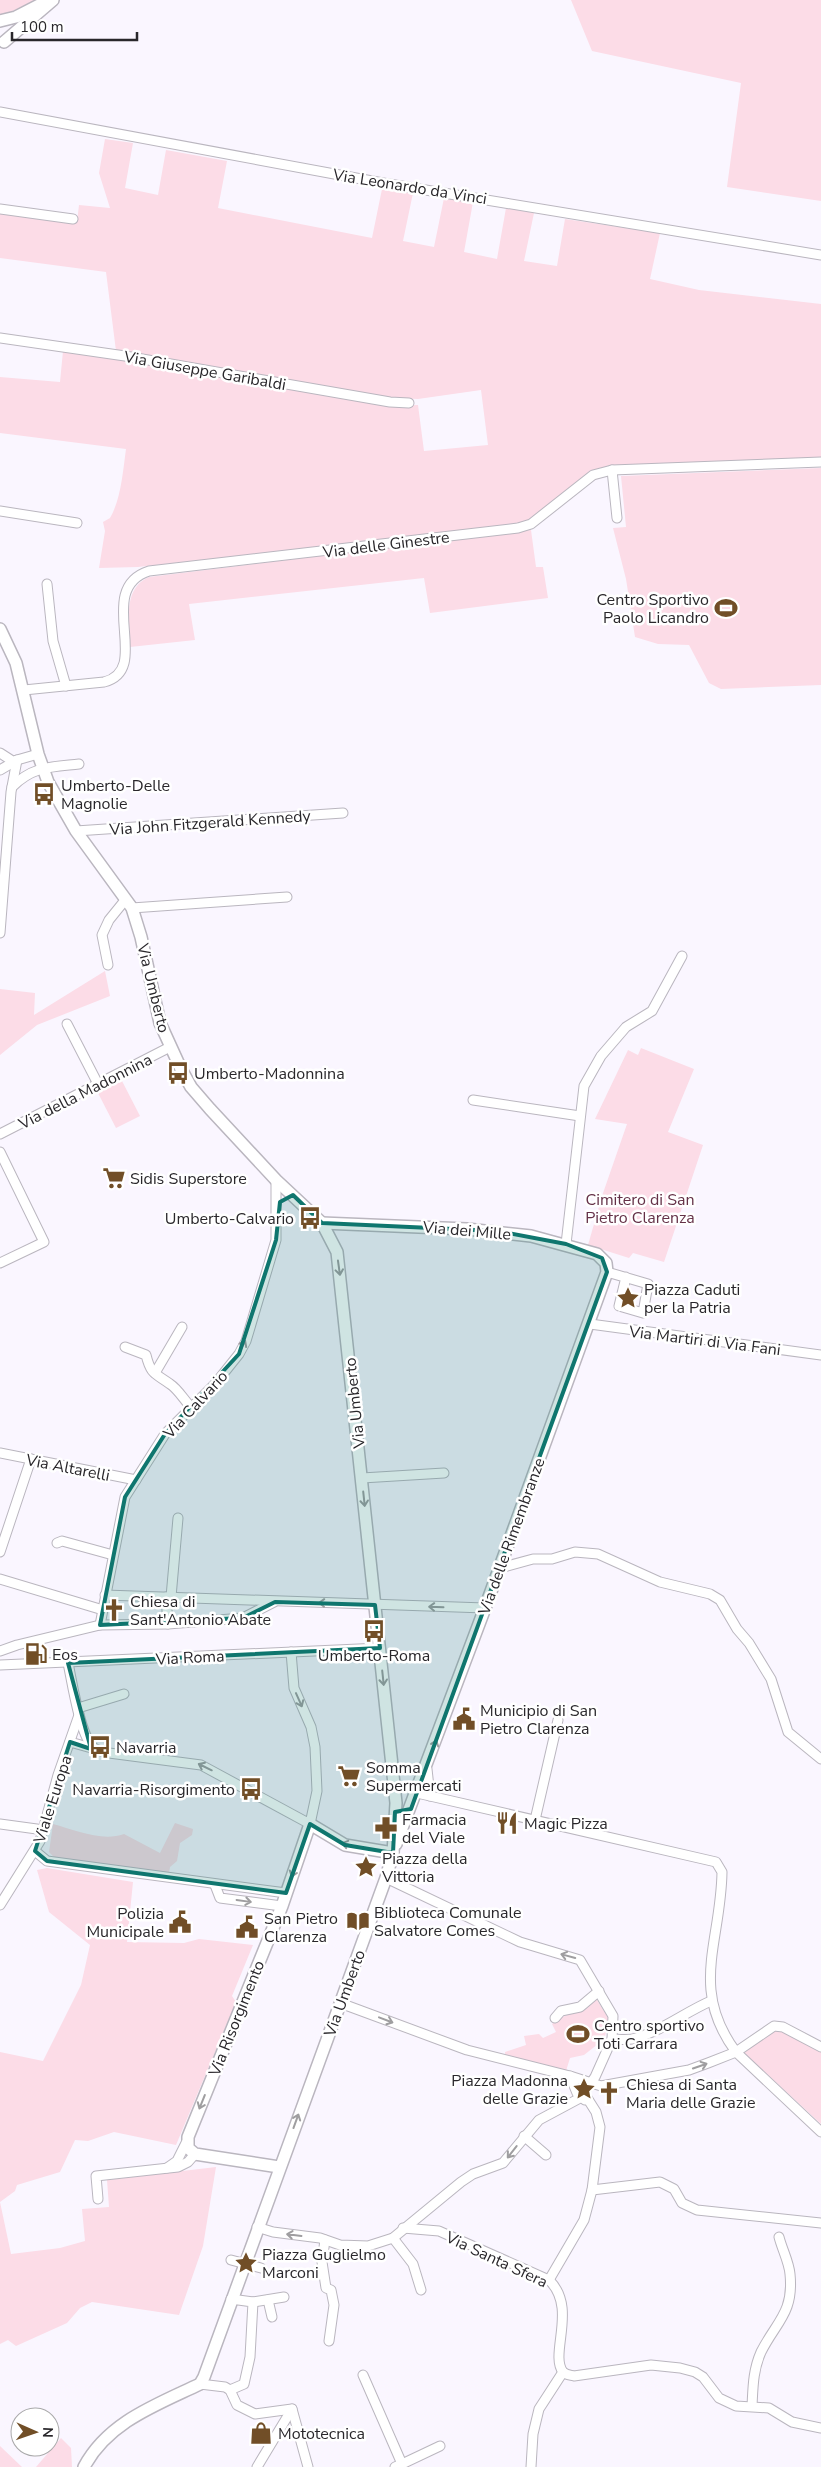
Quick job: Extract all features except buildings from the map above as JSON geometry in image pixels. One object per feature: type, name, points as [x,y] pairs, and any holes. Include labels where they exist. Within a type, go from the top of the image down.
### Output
[{"type":"main road","points":[[0,21],[16,16],[48,0]]},
{"type":"main road","points":[[2,44],[53,0]]},
{"type":"main road","points":[[0,28],[5,33],[2,44]]},
{"type":"main road","name":"Via Umberto","points":[[0,629],[16,663],[42,768],[56,798],[76,832],[129,904],[141,937],[156,1009],[170,1047],[192,1087],[276,1180],[322,1223],[332,1240],[340,1268],[396,1803],[393,1853],[386,1878],[231,2299]]},
{"type":"main road","name":"Via dei Mille","points":[[322,1223],[385,1224],[497,1231],[531,1236],[566,1244],[596,1254],[606,1268]]},
{"type":"main road","name":"Via delle Rimembranze","points":[[393,1853],[417,1793],[590,1324],[606,1268]]},
{"type":"main road","points":[[396,1803],[399,1809],[411,1809]]},
{"type":"main road","points":[[310,1824],[345,1845],[393,1853]]},
{"type":"main road","name":"Via Risorgimento","points":[[186,2143],[282,1906],[310,1824]]},
{"type":"main road","points":[[186,2143],[189,2150],[195,2154],[279,2166]]},
{"type":"main road","points":[[84,2467],[99,2444],[113,2430],[137,2415],[200,2384],[231,2299]]},
{"type":"street","name":"Via Leonardo da Vinci","points":[[0,112],[383,183],[821,255]]},
{"type":"street","points":[[0,209],[73,219]]},
{"type":"street","name":"Via Giuseppe Garibaldi","points":[[0,338],[125,356],[390,402],[409,403]]},
{"type":"street","name":"Via delle Ginestre","points":[[24,690],[104,682],[114,680],[120,675],[124,659],[125,595],[132,580],[139,574],[149,571],[518,528],[531,524],[592,475],[612,470],[821,462]]},
{"type":"street","points":[[612,470],[617,518]]},
{"type":"street","points":[[0,511],[77,523]]},
{"type":"street","points":[[48,584],[53,641],[66,686]]},
{"type":"street","points":[[0,754],[15,761]]},
{"type":"street","points":[[0,770],[15,761],[38,754]]},
{"type":"street","points":[[0,934],[15,761]]},
{"type":"street","points":[[12,788],[29,772],[42,768],[79,764]]},
{"type":"street","name":"Via John Fitzgerald Kennedy","points":[[76,832],[343,813]]},
{"type":"street","points":[[108,966],[102,935],[109,920],[129,904],[286,897]]},
{"type":"street","points":[[566,1244],[584,1086],[601,1056],[626,1027],[652,1011],[682,956]]},
{"type":"street","points":[[67,1024],[98,1084]]},
{"type":"street","name":"Via della Madonnina","points":[[0,1134],[170,1047]]},
{"type":"street","points":[[473,1100],[580,1116]]},
{"type":"street","points":[[0,1152],[44,1242],[0,1262]]},
{"type":"street","name":"Via Calvario","points":[[100,1625],[125,1497],[165,1434],[215,1384],[239,1354],[246,1341],[276,1240],[276,1180]]},
{"type":"street","points":[[277,1207],[285,1198],[293,1195]]},
{"type":"street","points":[[606,1268],[626,1277]]},
{"type":"street","name":"Via Martiri di Via Fani","points":[[590,1324],[821,1355]]},
{"type":"street","points":[[155,1373],[182,1327]]},
{"type":"street","points":[[125,1347],[146,1355],[149,1365],[159,1379],[171,1384],[191,1407]]},
{"type":"street","name":"Via Altarelli","points":[[0,1453],[136,1480]]},
{"type":"street","points":[[0,1552],[31,1459]]},
{"type":"street","points":[[362,1478],[444,1473]]},
{"type":"street","points":[[168,1624],[169,1597],[178,1518]]},
{"type":"street","points":[[57,1543],[62,1541],[114,1555]]},
{"type":"street","points":[[500,1568],[533,1560],[552,1559],[575,1552],[598,1554],[660,1582],[710,1594],[720,1600],[771,1679],[788,1732],[821,1759]]},
{"type":"street","points":[[0,1579],[103,1610]]},
{"type":"street","points":[[105,1595],[485,1608]]},
{"type":"street","points":[[0,1651],[17,1644],[100,1625],[168,1624],[243,1618],[274,1602]]},
{"type":"street","name":"Via Roma","points":[[0,1665],[380,1648]]},
{"type":"street","name":"Via Risorgimento","points":[[291,1652],[294,1688],[311,1727],[315,1747],[317,1791],[310,1824]]},
{"type":"street","points":[[68,1663],[78,1712],[89,1741],[95,1749]]},
{"type":"street","points":[[78,1712],[124,1694]]},
{"type":"street","name":"Viale Europa","points":[[0,1904],[35,1851],[44,1830],[58,1775],[78,1712]]},
{"type":"street","points":[[535,1820],[558,1720]]},
{"type":"street","points":[[70,1742],[109,1753],[202,1765],[310,1824]]},
{"type":"street","points":[[427,1765],[426,1778],[430,1796]]},
{"type":"street","points":[[417,1793],[710,1858],[721,1866],[722,1880],[710,1980],[714,2016],[725,2038],[736,2052],[821,2132]]},
{"type":"street","points":[[0,1824],[44,1830]]},
{"type":"street","points":[[35,1851],[47,1861],[286,1893]]},
{"type":"street","points":[[258,2227],[273,2232],[340,2244],[368,2246],[393,2238],[461,2182],[473,2174],[503,2164],[539,2120],[580,2097],[596,2082],[612,2039],[613,2016],[580,1960],[520,1942],[386,1878]]},
{"type":"street","points":[[213,1884],[220,1898],[282,1906]]},
{"type":"street","points":[[555,2018],[562,2011],[580,2007],[599,1991]]},
{"type":"street","points":[[612,2039],[630,2039],[644,2035],[666,2026],[687,2011],[711,2001]]},
{"type":"street","points":[[340,2003],[467,2050],[596,2082],[689,2070],[736,2052],[774,2026],[783,2027],[821,2047]]},
{"type":"street","points":[[549,2280],[584,2220],[592,2190],[600,2127],[598,2118],[590,2103],[580,2097],[570,2076]]},
{"type":"street","points":[[524,2136],[546,2155]]},
{"type":"street","points":[[165,2169],[176,2161],[186,2143]]},
{"type":"street","points":[[98,2198],[96,2176],[178,2167],[188,2162],[195,2154]]},
{"type":"street","points":[[592,2190],[660,2182],[674,2189],[682,2203],[697,2210],[821,2223]]},
{"type":"street","name":"Via Santa Sfera","points":[[403,2228],[439,2231],[549,2280],[558,2292],[561,2300],[560,2361],[563,2372]]},
{"type":"street","points":[[752,2406],[753,2377],[757,2364],[762,2352],[781,2322],[790,2292],[790,2273],[778,2237]]},
{"type":"street","points":[[393,2238],[413,2264],[422,2290]]},
{"type":"street","points":[[324,2240],[323,2273],[326,2288],[331,2290],[334,2305],[329,2340]]},
{"type":"street","points":[[230,2260],[261,2268]]},
{"type":"street","points":[[231,2299],[253,2302],[284,2297]]},
{"type":"street","points":[[268,2300],[272,2317]]},
{"type":"street","points":[[230,2390],[244,2384],[250,2357],[253,2302]]},
{"type":"street","points":[[531,2467],[533,2434],[539,2410],[563,2372],[574,2376],[651,2365],[680,2368],[695,2372],[703,2377],[719,2398],[736,2406],[752,2406],[775,2410],[792,2422],[821,2428]]},
{"type":"street","points":[[363,2374],[399,2465],[440,2446]]},
{"type":"street","points":[[200,2384],[225,2387],[230,2390],[237,2405],[255,2414],[292,2409]]},
{"type":"street","points":[[257,2467],[292,2409]]},
{"type":"street","points":[[292,2409],[308,2467]]},
{"type":"highlighted area","points":[[293,1195],[322,1223],[497,1231],[566,1244],[602,1258],[607,1272],[590,1324],[417,1793],[411,1809],[395,1812],[393,1853],[345,1845],[310,1824],[286,1893],[47,1861],[35,1851],[70,1742],[91,1749],[68,1663],[380,1648],[375,1605],[275,1602],[243,1618],[100,1625],[125,1497],[165,1434],[239,1354],[276,1240],[280,1202]]},
{"type":"green space","points":[[0,0],[36,0],[0,17]]},
{"type":"green space","points":[[571,0],[821,0],[821,201],[727,187],[741,83],[592,51]]},
{"type":"green space","points":[[105,139],[133,143],[125,188],[158,195],[166,150],[227,161],[218,208],[372,238],[382,189],[413,193],[403,241],[434,247],[444,198],[473,202],[464,252],[497,259],[506,208],[534,213],[524,261],[557,266],[565,219],[660,233],[650,279],[699,290],[821,304],[821,458],[609,467],[590,472],[528,521],[518,524],[138,567],[99,568],[105,531],[103,522],[110,518],[117,502],[126,449],[0,433],[0,377],[60,382],[63,351],[116,358],[389,406],[418,405],[424,451],[488,445],[481,390],[418,399],[391,398],[116,351],[106,272],[0,258],[0,213],[77,222],[79,205],[110,208],[99,173]]},
{"type":"green space","name":"Centro Sportivo Paolo Licandro","points":[[821,468],[821,685],[721,689],[709,683],[689,645],[658,644],[635,637],[626,579],[613,528],[626,527],[621,476]]},
{"type":"green space","points":[[531,530],[536,567],[543,567],[548,598],[430,613],[424,578],[189,604],[195,640],[130,647],[129,607],[131,598],[140,582],[149,577]]},
{"type":"green space","points":[[105,971],[110,996],[37,1025],[0,1055],[0,989],[35,993],[34,1015]]},
{"type":"green space","name":"Cimitero di San Pietro Clarenza","points":[[641,1048],[694,1069],[668,1132],[703,1145],[664,1262],[633,1253],[629,1258],[588,1245],[602,1196],[627,1124],[595,1119],[628,1050],[638,1055]]},
{"type":"green space","points":[[122,1081],[140,1116],[116,1128],[98,1093]]},
{"type":"green space","points":[[175,1823],[193,1829],[192,1835],[180,1843],[177,1861],[170,1867],[169,1873],[54,1857],[49,1852],[53,1824],[98,1836],[107,1837],[124,1834],[160,1853]]},
{"type":"green space","points":[[47,1868],[133,1882],[127,1942],[184,1943],[199,1939],[253,1945],[232,1996],[236,2002],[176,2145],[114,2132],[88,2141],[75,2140],[60,2172],[17,2185],[15,2191],[0,2202],[0,2052],[43,2061],[81,1985],[90,1945],[49,1912],[37,1870]]},
{"type":"green space","name":"Centro sportivo Toti Carrara","points":[[595,1997],[609,2019],[603,2045],[598,2044],[584,2055],[570,2058],[566,2071],[505,2055],[505,2052],[526,2045],[524,2036],[539,2034],[543,2038],[556,2032],[552,2024],[585,2006]]},
{"type":"green space","points":[[778,2030],[821,2050],[821,2124],[744,2053],[772,2031]]},
{"type":"green space","points":[[216,2167],[203,2246],[179,2315],[92,2302],[80,2308],[67,2323],[16,2346],[8,2340],[0,2344],[0,2202],[11,2254],[60,2248],[85,2241],[82,2209],[109,2207],[107,2180]]},
{"type":"green space","points":[[61,2438],[71,2448],[72,2467],[36,2467],[45,2457],[60,2457]]},
{"type":"green space","points":[[0,2446],[22,2467],[0,2467]]},
{"type":"place","name":"Centro Sportivo Paolo Licandro","points":[[726,608]]},
{"type":"place","name":"Umberto-Delle Magnolie","points":[[44,794]]},
{"type":"place","name":"Umberto-Madonnina","points":[[178,1073]]},
{"type":"place","name":"Sidis Superstore","points":[[114,1178]]},
{"type":"place","name":"Umberto-Calvario","points":[[310,1218]]},
{"type":"place","name":"Piazza Caduti per la Patria","points":[[628,1298]]},
{"type":"place","name":"Chiesa di Sant'Antonio Abate","points":[[114,1610]]},
{"type":"place","name":"Umberto-Roma","points":[[374,1631]]},
{"type":"place","name":"Eos","points":[[36,1654]]},
{"type":"place","name":"Municipio di San Pietro Clarenza","points":[[464,1719]]},
{"type":"place","name":"Navarria","points":[[100,1747]]},
{"type":"place","name":"Somma Supermercati","points":[[349,1776]]},
{"type":"place","name":"Navarria-Risorgimento","points":[[251,1789]]},
{"type":"place","name":"Magic Pizza","points":[[507,1823]]},
{"type":"place","name":"Farmacia del Viale","points":[[386,1828]]},
{"type":"place","name":"Piazza della Vittoria","points":[[366,1867]]},
{"type":"place","name":"Biblioteca Comunale Salvatore Comes","points":[[358,1921]]},
{"type":"place","name":"Polizia Municipale","points":[[180,1922]]},
{"type":"place","name":"San Pietro Clarenza","points":[[247,1927]]},
{"type":"place","name":"Centro sportivo Toti Carrara","points":[[578,2034]]},
{"type":"place","name":"Piazza Madonna delle Grazie","points":[[584,2089]]},
{"type":"place","name":"Chiesa di Santa Maria delle Grazie","points":[[609,2093]]},
{"type":"place","name":"Piazza Guglielmo Marconi","points":[[246,2263]]},
{"type":"place","name":"Mototecnica","points":[[261,2433]]}]
